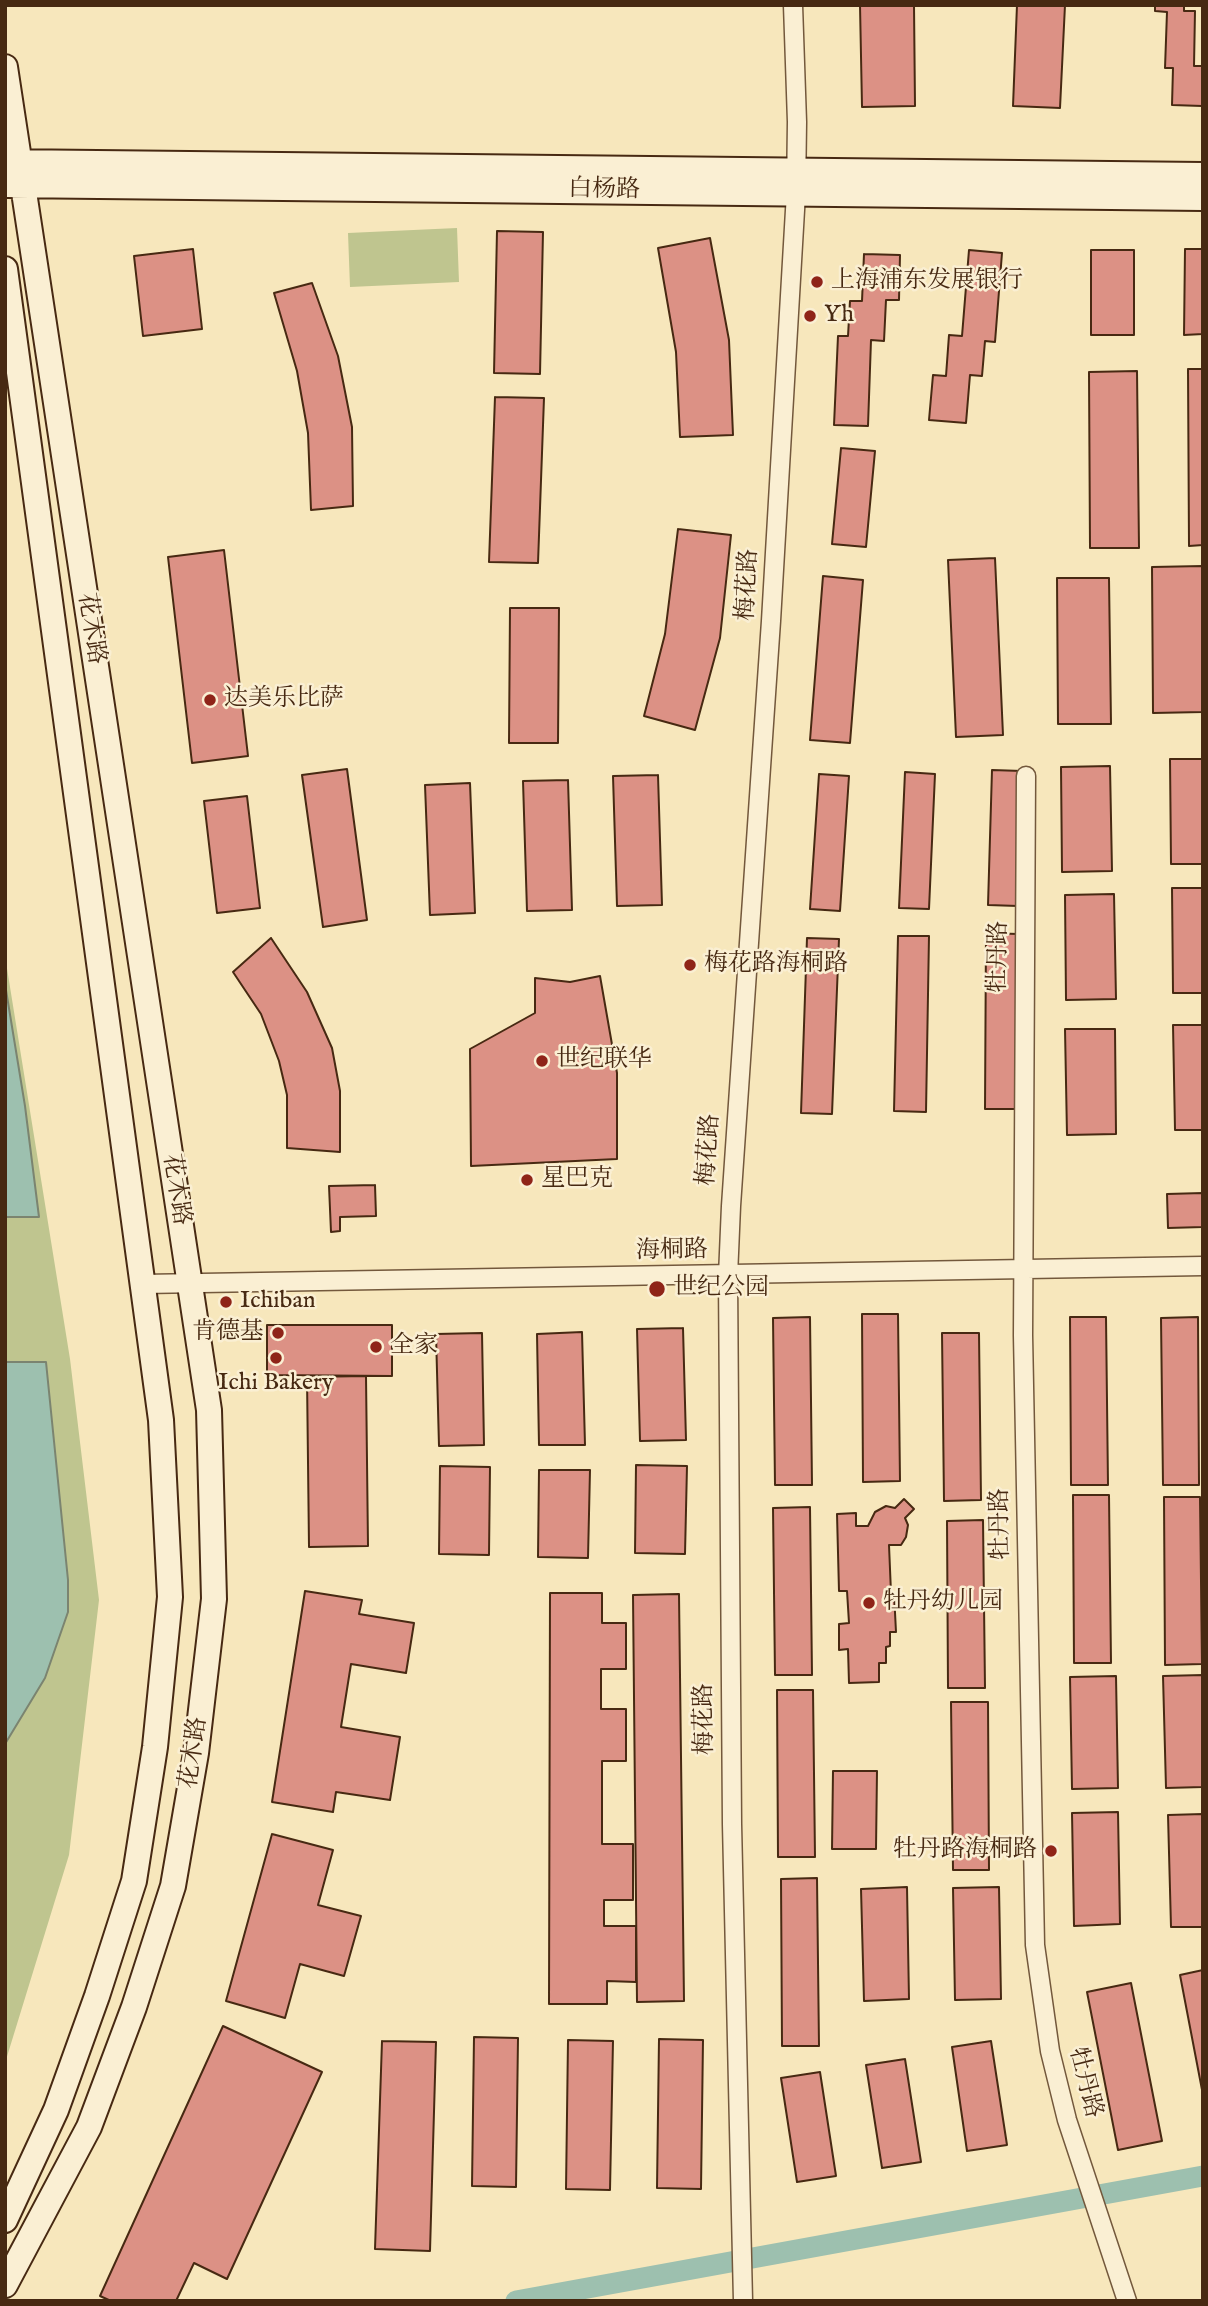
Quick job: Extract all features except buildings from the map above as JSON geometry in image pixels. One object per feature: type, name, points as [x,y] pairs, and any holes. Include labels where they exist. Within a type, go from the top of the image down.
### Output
[{"type":"main road","name":"花木路","points":[[5,66],[13,174],[209,1410],[214,1599],[196,1752],[173,1886],[134,2007],[89,2127],[5,2285]]},
{"type":"main road","name":"白杨路","points":[[13,174],[796,182],[1203,175]]},
{"type":"main road","name":"白杨路","points":[[796,182],[1203,198]]},
{"type":"main road","name":"花木路","points":[[5,269],[161,1420],[170,1597],[155,1747],[134,1881],[56,2110],[5,2220]]},
{"type":"street","name":"梅花路","points":[[743,2301],[732,1825],[728,1276],[771,621],[796,182],[793,5]]},
{"type":"street","name":"牡丹路","points":[[1026,776],[1023,1271],[1034,1923],[1039,1983],[1050,2051],[1077,2152],[1127,2301]]},
{"type":"street","name":"海桐路","points":[[143,1284],[1203,1266]]},
{"type":"green space","points":[[457,228],[459,282],[350,287],[348,233]]},
{"type":"green space","points":[[5,956],[70,1359],[99,1600],[69,1855],[5,2063]]},
{"type":"shaded area","points":[[5,984],[25,1106],[39,1217],[5,1217]]},
{"type":"shaded area","points":[[5,1362],[46,1362],[68,1580],[68,1612],[45,1678],[5,1744]]},
{"type":"waterway","points":[[516,2301],[1203,2176]]},
{"type":"place","name":"上海浦东发展银行","points":[[817,282]]},
{"type":"place","name":"Yh","points":[[810,316]]},
{"type":"place","name":"达美乐比萨","points":[[210,700]]},
{"type":"place","name":"梅花路海桐路","points":[[690,965]]},
{"type":"place","name":"世纪联华","points":[[542,1061]]},
{"type":"place","name":"星巴克","points":[[527,1180]]},
{"type":"place","name":"世纪公园","points":[[657,1289]]},
{"type":"place","name":"Ichiban","points":[[226,1302]]},
{"type":"place","name":"肯德基","points":[[278,1333]]},
{"type":"place","name":"全家","points":[[376,1347]]},
{"type":"place","name":"Ichi Bakery","points":[[276,1358]]},
{"type":"place","name":"牡丹幼儿园","points":[[869,1603]]},
{"type":"place","name":"牡丹路海桐路","points":[[1051,1851]]}]
